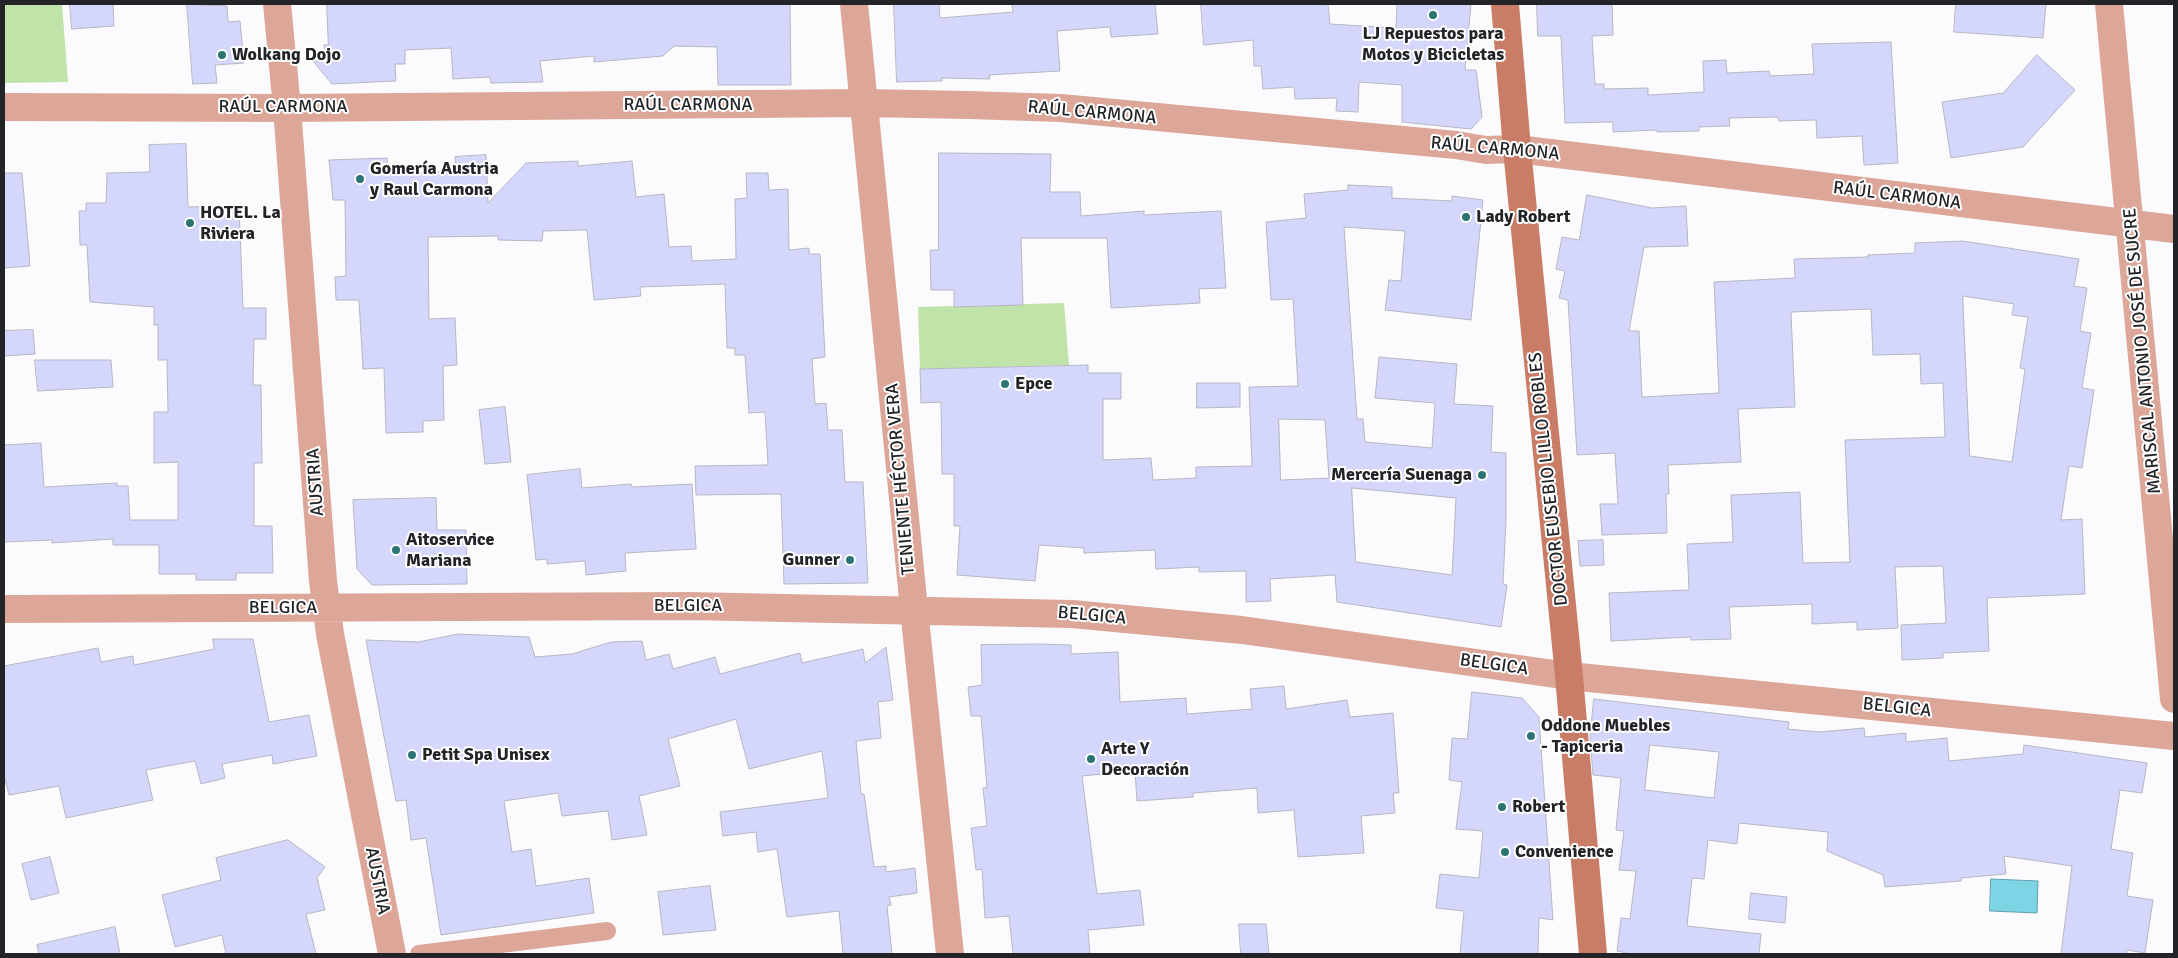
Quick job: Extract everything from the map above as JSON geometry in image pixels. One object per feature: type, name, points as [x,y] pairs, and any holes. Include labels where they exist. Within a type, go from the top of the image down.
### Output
[{"type":"main road","name":"DOCTOR EUSEBIO LILLO ROBLES","points":[[1505,4],[1517,150],[1569,676],[1592,954]]},
{"type":"street","name":"AUSTRIA","points":[[277,4],[287,108],[326,608],[392,954]]},
{"type":"street","name":"TENIENTE HÉCTOR VERA","points":[[854,4],[950,954]]},
{"type":"street","name":"MARISCAL ANTONIO JOSÉ DE SUCRE","points":[[2109,4],[2174,699]]},
{"type":"street","name":"RAÚL CARMONA","points":[[4,107],[287,108],[864,103],[1061,108],[1486,150],[1517,150],[2174,229]]},
{"type":"street","name":"BELGICA","points":[[4,609],[688,606],[914,609],[1072,614],[1242,630],[1569,676],[2174,736]]},
{"type":"lane","points":[[419,954],[607,931]]},
{"type":"green space","points":[[4,4],[62,4],[68,82],[4,83]]},
{"type":"green space","points":[[1064,303],[1069,365],[920,369],[918,307]]},
{"type":"water","points":[[1991,879],[2038,881],[2037,913],[1990,911]]},
{"type":"building","points":[[70,4],[113,4],[114,26],[72,29]]},
{"type":"building","name":"Wolkang Dojo","points":[[187,4],[227,6],[228,22],[240,21],[244,63],[215,65],[217,83],[193,84]]},
{"type":"building","points":[[327,4],[790,4],[791,85],[718,85],[717,47],[674,46],[663,56],[594,62],[594,56],[540,61],[543,82],[491,83],[490,77],[453,79],[451,48],[405,50],[405,64],[395,64],[396,81],[332,84],[313,61],[325,60],[324,45],[328,45]]},
{"type":"building","points":[[894,4],[939,4],[940,18],[1013,12],[1012,4],[1155,4],[1158,34],[1111,37],[1110,27],[1057,31],[1060,71],[989,75],[990,79],[942,78],[942,81],[897,82]]},
{"type":"building","points":[[1201,4],[1328,4],[1330,24],[1396,28],[1397,4],[1471,4],[1465,70],[1476,70],[1482,117],[1471,129],[1402,122],[1402,85],[1359,82],[1358,112],[1336,111],[1337,98],[1295,99],[1294,87],[1263,89],[1261,66],[1254,66],[1253,40],[1204,45]]},
{"type":"building","points":[[1537,4],[1612,4],[1613,35],[1592,36],[1595,84],[1604,84],[1604,89],[1648,88],[1648,95],[1704,92],[1703,61],[1726,60],[1727,73],[1769,71],[1770,76],[1814,74],[1812,44],[1891,42],[1898,163],[1864,165],[1862,136],[1817,138],[1816,120],[1779,121],[1778,117],[1729,118],[1730,126],[1699,127],[1699,131],[1657,132],[1657,130],[1613,132],[1613,122],[1565,123],[1561,36],[1538,36]]},
{"type":"building","points":[[1956,4],[2046,4],[2043,38],[1954,32]]},
{"type":"building","points":[[2037,55],[2075,90],[2023,147],[1951,158],[1942,102],[2003,93]]},
{"type":"building","points":[[186,144],[188,207],[239,206],[243,308],[266,308],[266,339],[254,339],[253,385],[261,385],[262,463],[254,463],[254,526],[272,526],[273,573],[236,573],[236,580],[196,580],[196,574],[159,574],[159,545],[113,545],[113,539],[52,543],[52,540],[4,542],[4,445],[41,443],[44,487],[117,483],[117,486],[128,486],[130,520],[178,520],[178,462],[154,463],[154,412],[168,412],[167,360],[158,360],[158,325],[154,325],[154,307],[90,302],[87,245],[80,245],[79,211],[86,211],[86,203],[106,203],[107,173],[150,172],[149,145]]},
{"type":"building","points":[[939,153],[1051,154],[1050,192],[1080,192],[1081,216],[1144,211],[1144,215],[1221,211],[1226,288],[1199,289],[1200,303],[1111,308],[1107,238],[1021,238],[1023,305],[954,307],[954,290],[931,290],[930,250],[938,250]]},
{"type":"building","points":[[486,155],[488,203],[526,163],[578,161],[578,166],[632,161],[636,197],[664,194],[669,247],[691,246],[692,261],[736,259],[735,199],[747,198],[746,173],[768,173],[769,190],[788,189],[789,250],[809,248],[809,254],[820,254],[825,357],[812,359],[815,404],[826,403],[828,430],[842,430],[845,482],[863,482],[868,583],[784,584],[781,494],[696,495],[695,466],[768,465],[765,412],[749,413],[745,355],[735,355],[735,348],[727,348],[725,284],[640,287],[641,296],[594,300],[587,230],[543,231],[542,241],[498,240],[498,236],[428,237],[429,319],[455,318],[457,365],[443,366],[444,420],[423,421],[423,432],[386,433],[384,368],[363,369],[359,300],[336,300],[335,277],[346,276],[345,200],[333,200],[329,160],[387,158],[388,174],[456,171],[455,157]]},
{"type":"building","points":[[4,173],[22,173],[30,266],[4,268]]},
{"type":"building","points":[[1348,185],[1392,187],[1392,198],[1452,201],[1452,196],[1483,200],[1471,320],[1385,310],[1389,280],[1401,281],[1405,231],[1344,227],[1357,419],[1363,419],[1365,442],[1432,448],[1435,403],[1375,398],[1379,357],[1457,364],[1454,404],[1493,406],[1491,452],[1506,453],[1506,520],[1503,584],[1507,585],[1501,627],[1337,602],[1335,575],[1270,579],[1271,601],[1246,602],[1246,571],[1199,572],[1199,567],[1156,569],[1155,550],[1084,553],[1084,548],[1039,545],[1035,581],[957,575],[960,526],[954,526],[954,474],[942,474],[941,402],[921,403],[920,369],[1088,365],[1088,373],[1121,373],[1121,399],[1103,399],[1103,460],[1151,458],[1153,480],[1196,478],[1196,467],[1252,466],[1249,387],[1298,386],[1293,299],[1271,300],[1266,222],[1306,218],[1304,194],[1348,190]],"holes":[[[1279,419],[1325,420],[1329,478],[1281,480]],[[1352,488],[1456,498],[1452,575],[1356,562]]]},
{"type":"building","points":[[1587,195],[1652,208],[1686,206],[1688,246],[1644,247],[1629,331],[1639,331],[1642,397],[1719,393],[1714,282],[1795,278],[1794,259],[1868,257],[1868,255],[1915,253],[1915,243],[1963,241],[2079,259],[2074,286],[2087,288],[2080,331],[2091,333],[2082,388],[2094,390],[2082,468],[2069,466],[2061,520],[2082,519],[2085,594],[1987,598],[1989,651],[1943,653],[1943,658],[1902,660],[1901,625],[1946,623],[1943,566],[1895,567],[1898,628],[1857,630],[1857,622],[1812,624],[1812,604],[1729,607],[1731,639],[1691,640],[1691,637],[1611,641],[1609,593],[1689,590],[1687,544],[1733,542],[1731,495],[1800,492],[1803,563],[1850,562],[1845,440],[1945,437],[1943,383],[1921,384],[1920,354],[1873,355],[1871,309],[1791,312],[1795,407],[1738,409],[1741,462],[1668,465],[1669,494],[1666,494],[1667,533],[1602,535],[1600,504],[1618,504],[1615,453],[1577,455],[1568,300],[1559,298],[1565,271],[1556,269],[1562,237],[1579,240]],"holes":[[[1963,296],[2014,304],[2012,315],[2028,317],[2020,368],[2025,369],[2012,462],[1970,456]]]},
{"type":"building","points":[[33,330],[35,354],[4,356],[4,331]]},
{"type":"building","points":[[35,360],[111,360],[113,387],[38,391]]},
{"type":"building","points":[[1197,383],[1240,383],[1240,407],[1197,408]]},
{"type":"building","points":[[505,407],[511,462],[485,464],[479,410]]},
{"type":"building","points":[[580,469],[582,488],[631,484],[632,487],[692,484],[696,549],[625,553],[626,571],[586,575],[585,561],[547,564],[547,559],[536,560],[527,475]]},
{"type":"building","points":[[436,498],[437,530],[466,530],[467,584],[372,585],[357,569],[353,500]]},
{"type":"building","points":[[1603,540],[1604,565],[1580,566],[1578,541]]},
{"type":"building","points":[[458,634],[529,637],[535,657],[572,654],[611,642],[642,641],[646,660],[669,654],[673,669],[715,657],[720,674],[800,653],[802,663],[863,649],[865,663],[886,647],[893,700],[878,702],[881,738],[856,741],[861,794],[864,794],[874,867],[886,866],[886,872],[915,868],[917,893],[889,897],[891,905],[887,906],[892,954],[843,954],[839,911],[787,917],[777,849],[758,852],[756,832],[723,836],[720,812],[828,798],[822,751],[749,769],[736,719],[668,739],[680,786],[639,796],[647,835],[612,840],[608,811],[562,816],[558,793],[504,801],[512,852],[531,849],[536,886],[589,878],[594,913],[441,935],[426,838],[411,840],[406,800],[396,801],[366,640],[418,642]]},
{"type":"building","points":[[213,639],[253,639],[269,722],[309,715],[317,756],[273,764],[272,755],[222,764],[225,778],[201,784],[195,761],[146,770],[153,800],[66,818],[59,786],[9,795],[4,775],[4,666],[98,648],[101,662],[133,656],[134,665],[214,649]]},
{"type":"building","points":[[981,645],[1071,645],[1071,654],[1118,652],[1120,702],[1186,698],[1187,714],[1252,709],[1250,689],[1284,686],[1286,709],[1347,700],[1350,717],[1393,713],[1399,793],[1393,793],[1395,813],[1361,816],[1364,853],[1298,857],[1294,810],[1258,813],[1257,788],[1193,793],[1193,797],[1137,801],[1135,771],[1082,776],[1097,894],[1140,890],[1144,925],[1088,930],[1090,954],[1013,954],[1009,916],[985,918],[982,869],[976,870],[971,828],[987,826],[983,788],[987,788],[981,716],[971,716],[968,687],[982,685]]},
{"type":"building","points":[[1472,692],[1522,698],[1539,717],[1553,920],[1539,918],[1538,954],[1460,954],[1464,911],[1436,908],[1440,874],[1479,878],[1483,831],[1456,829],[1462,782],[1449,780],[1452,738],[1467,739]]},
{"type":"building","points":[[1594,699],[1789,722],[1788,729],[1819,732],[1864,728],[1865,737],[1906,733],[1906,742],[1947,738],[1949,761],[2023,754],[2024,745],[2147,763],[2142,793],[2120,790],[2111,849],[2133,853],[2127,896],[2153,900],[2145,953],[2127,950],[2126,954],[2061,954],[2072,866],[2004,856],[2006,874],[1961,878],[1961,881],[1885,887],[1883,875],[1827,851],[1828,832],[1739,823],[1737,844],[1708,840],[1704,879],[1692,878],[1687,926],[1761,934],[1759,954],[1631,954],[1617,951],[1621,918],[1630,919],[1636,871],[1619,870],[1624,831],[1616,830],[1621,778],[1593,775],[1590,737]],"holes":[[[1650,745],[1719,752],[1714,798],[1645,790]]]},
{"type":"building","points":[[288,840],[325,867],[317,878],[325,910],[306,914],[316,954],[226,954],[222,935],[175,947],[162,895],[221,880],[216,858]]},
{"type":"building","points":[[50,857],[59,893],[31,900],[22,864]]},
{"type":"building","points":[[710,886],[716,930],[663,935],[658,892]]},
{"type":"building","points":[[1751,893],[1787,897],[1785,923],[1749,919]]},
{"type":"building","points":[[1239,924],[1266,924],[1269,954],[1241,954]]},
{"type":"building","points":[[115,927],[120,954],[39,954],[37,945]]},
{"type":"place","name":"LJ Repuestos para Motos y Bicicletas","points":[[1433,15]]},
{"type":"place","name":"Wolkang Dojo","points":[[222,55]]},
{"type":"place","name":"Gomería Austria y Raul Carmona","points":[[360,179]]},
{"type":"place","name":"Lady Robert","points":[[1466,217]]},
{"type":"place","name":"HOTEL. La Riviera","points":[[190,223]]},
{"type":"place","name":"Epce","points":[[1005,384]]},
{"type":"place","name":"Mercería Suenaga","points":[[1482,475]]},
{"type":"place","name":"Aitoservice Mariana","points":[[396,550]]},
{"type":"place","name":"Gunner","points":[[850,560]]},
{"type":"place","name":"Oddone Muebles - Tapiceria","points":[[1531,736]]},
{"type":"place","name":"Petit Spa Unisex","points":[[412,755]]},
{"type":"place","name":"Arte Y Decoración","points":[[1091,759]]},
{"type":"place","name":"Robert","points":[[1502,807]]},
{"type":"place","name":"Convenience","points":[[1505,852]]}]
